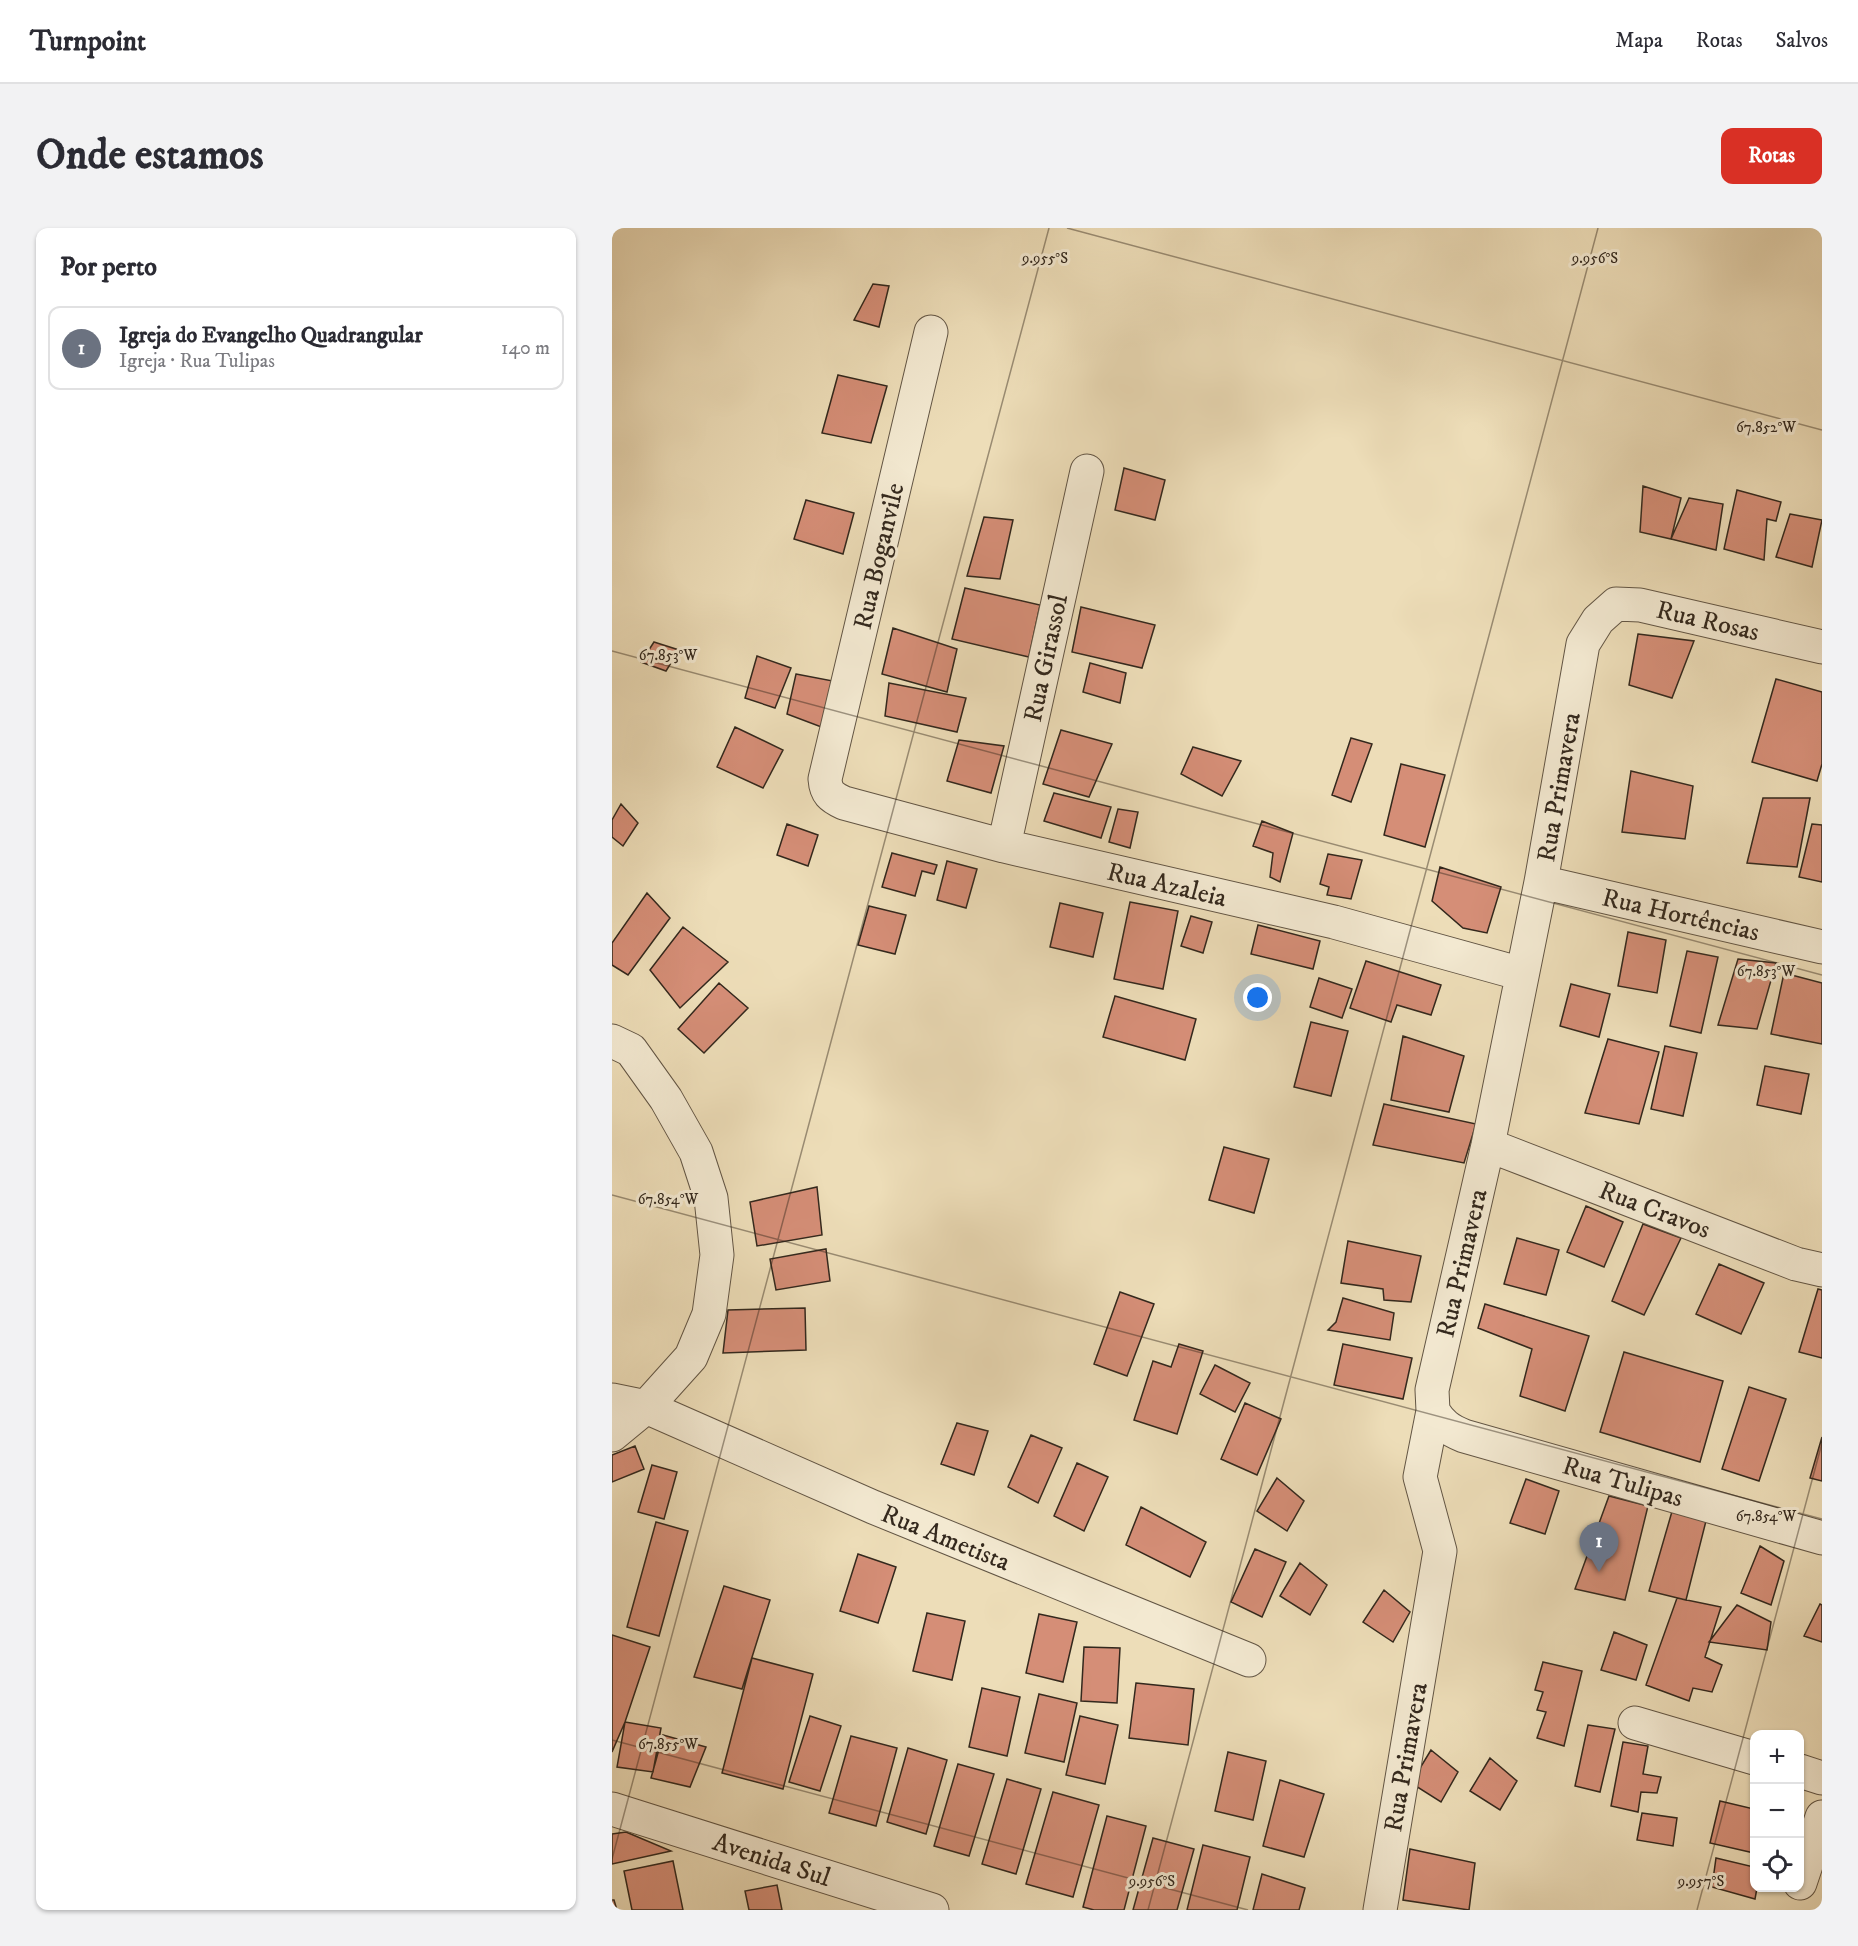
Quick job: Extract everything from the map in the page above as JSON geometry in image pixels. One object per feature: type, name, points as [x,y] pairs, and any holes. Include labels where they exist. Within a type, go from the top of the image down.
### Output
[{"type":"street","name":"Rua Boganvile","points":[[825,779],[931,332]]},
{"type":"street","name":"Rua Girassol","points":[[1004,846],[1087,471]]},
{"type":"street","name":"Rua Rosas","points":[[1598,620],[1616,604],[1640,605],[1822,647]]},
{"type":"street","name":"Rua Primavera","points":[[1380,1910],[1440,1551],[1420,1477],[1433,1411],[1432,1390],[1488,1144],[1541,882],[1583,644],[1598,620]]},
{"type":"street","name":"Rua Azaleia","points":[[825,779],[825,790],[832,798],[844,803],[1004,846],[1334,922],[1522,974]]},
{"type":"street","name":"Rua Hortências","points":[[1541,882],[1822,947]]},
{"type":"street","points":[[612,1041],[631,1050],[666,1100],[696,1152],[711,1198],[717,1255],[709,1314],[691,1357],[646,1407],[612,1436]]},
{"type":"street","name":"Rua Cravos","points":[[1488,1144],[1796,1264],[1822,1270]]},
{"type":"street","name":"Rua Ametista","points":[[612,1401],[646,1407],[873,1507],[1249,1660]]},
{"type":"street","name":"Rua Tulipas","points":[[1433,1411],[1450,1431],[1464,1436],[1822,1538]]},
{"type":"street","points":[[1635,1723],[1750,1757]]},
{"type":"street","points":[[1804,1772],[1822,1778]]},
{"type":"street","name":"Avenida Sul","points":[[612,1809],[932,1910]]},
{"type":"street","points":[[1804,1871],[1822,1817]]},
{"type":"street","points":[[1791,1910],[1797,1892]]},
{"type":"building","points":[[873,284],[889,286],[879,327],[854,320]]},
{"type":"building","points":[[838,375],[887,386],[871,443],[822,433]]},
{"type":"building","points":[[1124,468],[1165,480],[1155,520],[1115,510]]},
{"type":"building","points":[[1643,486],[1681,498],[1671,539],[1640,532]]},
{"type":"building","points":[[1737,490],[1781,502],[1776,521],[1767,519],[1764,560],[1724,549]]},
{"type":"building","points":[[1689,498],[1723,504],[1716,550],[1671,539]]},
{"type":"building","points":[[806,500],[854,513],[843,554],[794,539]]},
{"type":"building","points":[[1790,514],[1822,520],[1812,567],[1776,557]]},
{"type":"building","points":[[984,517],[1013,520],[1000,579],[967,576]]},
{"type":"building","points":[[965,588],[1040,605],[1029,657],[952,639]]},
{"type":"building","points":[[1081,607],[1155,625],[1142,668],[1072,652]]},
{"type":"building","points":[[893,628],[957,649],[947,692],[882,674]]},
{"type":"building","points":[[1638,634],[1694,641],[1672,698],[1629,685]]},
{"type":"building","points":[[654,642],[679,650],[666,671],[641,662]]},
{"type":"building","points":[[757,656],[791,668],[775,708],[745,698]]},
{"type":"building","points":[[1090,663],[1126,673],[1120,703],[1083,692]]},
{"type":"building","points":[[796,674],[833,681],[824,728],[787,714]]},
{"type":"building","points":[[1776,679],[1822,692],[1822,764],[1817,781],[1752,762]]},
{"type":"building","points":[[889,683],[966,698],[957,732],[885,716]]},
{"type":"building","points":[[735,727],[783,750],[763,788],[717,767]]},
{"type":"building","points":[[1061,730],[1112,744],[1089,797],[1043,784]]},
{"type":"building","points":[[1351,738],[1372,744],[1351,802],[1332,795]]},
{"type":"building","points":[[959,740],[1004,746],[991,793],[947,781]]},
{"type":"building","points":[[1193,747],[1241,761],[1222,796],[1181,774]]},
{"type":"building","points":[[1401,764],[1445,775],[1425,847],[1384,835]]},
{"type":"building","points":[[1631,771],[1693,786],[1685,839],[1622,832]]},
{"type":"building","points":[[1054,793],[1111,807],[1101,838],[1044,821]]},
{"type":"building","points":[[1763,798],[1810,798],[1797,867],[1747,863]]},
{"type":"building","points":[[621,804],[638,823],[623,846],[612,837],[612,820]]},
{"type":"building","points":[[1118,809],[1138,812],[1130,848],[1109,842]]},
{"type":"building","points":[[1262,821],[1293,833],[1280,882],[1270,877],[1273,853],[1253,846]]},
{"type":"building","points":[[787,824],[818,835],[808,866],[777,855]]},
{"type":"building","points":[[1812,824],[1822,825],[1822,882],[1799,877]]},
{"type":"building","points":[[892,853],[937,865],[934,874],[922,871],[915,896],[882,887]]},
{"type":"building","points":[[1328,854],[1362,860],[1351,899],[1327,895],[1329,887],[1320,884]]},
{"type":"building","points":[[947,861],[977,869],[966,908],[937,900]]},
{"type":"building","points":[[1440,867],[1501,887],[1487,933],[1463,928],[1432,901]]},
{"type":"building","points":[[647,893],[670,918],[628,975],[612,965],[612,943]]},
{"type":"building","points":[[1130,902],[1178,911],[1163,989],[1114,979]]},
{"type":"building","points":[[1060,903],[1103,913],[1093,957],[1050,947]]},
{"type":"building","points":[[869,906],[906,915],[895,954],[858,945]]},
{"type":"building","points":[[1191,916],[1212,922],[1203,953],[1181,946]]},
{"type":"building","points":[[1258,925],[1320,941],[1313,969],[1251,954]]},
{"type":"building","points":[[683,927],[728,962],[680,1008],[650,970]]},
{"type":"building","points":[[1628,932],[1666,940],[1657,993],[1618,986]]},
{"type":"building","points":[[1687,951],[1718,957],[1701,1033],[1670,1026]]},
{"type":"building","points":[[1738,959],[1776,963],[1757,1029],[1718,1025]]},
{"type":"building","points":[[1366,961],[1441,985],[1431,1015],[1397,1005],[1391,1022],[1350,1008]]},
{"type":"building","points":[[1784,973],[1822,983],[1822,1044],[1771,1034]]},
{"type":"building","points":[[1319,978],[1352,989],[1342,1018],[1310,1007]]},
{"type":"building","points":[[719,983],[748,1008],[704,1053],[678,1029]]},
{"type":"building","points":[[1571,984],[1610,994],[1599,1037],[1560,1026]]},
{"type":"building","points":[[1115,996],[1196,1019],[1185,1060],[1103,1037]]},
{"type":"building","points":[[1311,1022],[1348,1031],[1331,1096],[1294,1087]]},
{"type":"building","points":[[1403,1036],[1464,1056],[1449,1112],[1391,1100]]},
{"type":"building","points":[[1608,1039],[1659,1052],[1639,1124],[1585,1113]]},
{"type":"building","points":[[1665,1046],[1697,1053],[1683,1116],[1651,1109]]},
{"type":"building","points":[[1765,1066],[1809,1074],[1801,1114],[1757,1105]]},
{"type":"building","points":[[1384,1104],[1476,1124],[1464,1163],[1373,1145]]},
{"type":"building","points":[[1224,1147],[1269,1159],[1254,1213],[1209,1200]]},
{"type":"building","points":[[817,1187],[822,1235],[757,1246],[750,1202]]},
{"type":"building","points":[[1586,1206],[1623,1222],[1604,1267],[1567,1252]]},
{"type":"building","points":[[1643,1224],[1681,1238],[1644,1315],[1612,1301]]},
{"type":"building","points":[[1517,1238],[1559,1250],[1546,1295],[1504,1284]]},
{"type":"building","points":[[1348,1241],[1421,1256],[1411,1302],[1384,1300],[1383,1289],[1341,1283]]},
{"type":"building","points":[[826,1249],[830,1281],[776,1290],[770,1259]]},
{"type":"building","points":[[1719,1264],[1764,1283],[1741,1334],[1696,1314]]},
{"type":"building","points":[[1818,1289],[1822,1290],[1822,1358],[1799,1352]]},
{"type":"building","points":[[1120,1292],[1154,1304],[1127,1376],[1094,1364]]},
{"type":"building","points":[[1343,1298],[1394,1313],[1390,1340],[1328,1330],[1336,1322]]},
{"type":"building","points":[[1485,1304],[1589,1336],[1565,1411],[1520,1396],[1532,1349],[1478,1328]]},
{"type":"building","points":[[805,1308],[806,1350],[723,1353],[728,1310]]},
{"type":"building","points":[[1179,1344],[1203,1351],[1177,1434],[1134,1420],[1153,1361],[1171,1367]]},
{"type":"building","points":[[1343,1344],[1412,1358],[1403,1399],[1334,1385]]},
{"type":"building","points":[[1624,1352],[1723,1381],[1700,1462],[1600,1432]]},
{"type":"building","points":[[1215,1365],[1250,1383],[1235,1412],[1200,1394]]},
{"type":"building","points":[[1749,1387],[1786,1399],[1759,1481],[1722,1469]]},
{"type":"building","points":[[1245,1403],[1281,1419],[1257,1475],[1221,1459]]},
{"type":"building","points":[[957,1423],[988,1431],[974,1475],[941,1464]]},
{"type":"building","points":[[1031,1435],[1062,1448],[1038,1503],[1008,1487]]},
{"type":"building","points":[[1822,1437],[1822,1481],[1810,1478]]},
{"type":"building","points":[[635,1446],[644,1469],[612,1482],[612,1455]]},
{"type":"building","points":[[1077,1463],[1108,1477],[1084,1531],[1054,1516]]},
{"type":"building","points":[[652,1465],[677,1472],[664,1519],[638,1512]]},
{"type":"building","points":[[1277,1478],[1304,1501],[1287,1531],[1257,1511]]},
{"type":"building","points":[[1526,1479],[1559,1491],[1545,1534],[1510,1523]]},
{"type":"building","points":[[1609,1496],[1648,1506],[1625,1600],[1575,1589]]},
{"type":"building","points":[[1141,1507],[1206,1542],[1190,1577],[1126,1545]]},
{"type":"building","points":[[1673,1508],[1707,1517],[1686,1600],[1649,1591]]},
{"type":"building","points":[[656,1522],[688,1531],[659,1636],[627,1627]]},
{"type":"building","points":[[1760,1546],[1784,1561],[1771,1605],[1741,1593]]},
{"type":"building","points":[[1255,1549],[1286,1562],[1262,1617],[1231,1602]]},
{"type":"building","points":[[858,1554],[896,1567],[878,1623],[840,1611]]},
{"type":"building","points":[[1300,1563],[1327,1585],[1310,1615],[1280,1596]]},
{"type":"building","points":[[724,1586],[770,1600],[742,1689],[694,1677]]},
{"type":"building","points":[[1384,1590],[1410,1612],[1393,1642],[1363,1622]]},
{"type":"building","points":[[1677,1598],[1721,1607],[1705,1657],[1722,1665],[1712,1692],[1693,1688],[1689,1701],[1646,1685]]},
{"type":"building","points":[[1820,1604],[1822,1605],[1822,1642],[1804,1636]]},
{"type":"building","points":[[1737,1605],[1771,1622],[1767,1650],[1709,1642]]},
{"type":"building","points":[[927,1613],[965,1621],[952,1680],[913,1671]]},
{"type":"building","points":[[1039,1614],[1077,1622],[1063,1682],[1026,1673]]},
{"type":"building","points":[[1614,1632],[1647,1645],[1636,1680],[1601,1670]]},
{"type":"building","points":[[612,1635],[650,1647],[625,1722],[612,1752]]},
{"type":"building","points":[[1084,1647],[1120,1648],[1117,1703],[1081,1701]]},
{"type":"building","points":[[752,1658],[813,1674],[783,1789],[722,1773]]},
{"type":"building","points":[[1543,1662],[1582,1671],[1564,1746],[1537,1738],[1546,1712],[1537,1710],[1543,1692],[1535,1690]]},
{"type":"building","points":[[1136,1683],[1194,1689],[1188,1745],[1129,1738]]},
{"type":"building","points":[[982,1688],[1020,1697],[1007,1756],[969,1747]]},
{"type":"building","points":[[1039,1694],[1077,1703],[1064,1762],[1025,1753]]},
{"type":"building","points":[[810,1716],[841,1726],[820,1791],[789,1782]]},
{"type":"building","points":[[1080,1716],[1118,1725],[1105,1784],[1066,1775]]},
{"type":"building","points":[[625,1722],[661,1728],[653,1772],[617,1767]]},
{"type":"building","points":[[1588,1725],[1615,1729],[1600,1792],[1575,1786]]},
{"type":"building","points":[[663,1735],[706,1747],[690,1787],[651,1778]]},
{"type":"building","points":[[851,1736],[897,1748],[876,1826],[829,1813]]},
{"type":"building","points":[[1623,1742],[1648,1746],[1643,1774],[1661,1777],[1657,1793],[1641,1792],[1638,1812],[1611,1806]]},
{"type":"building","points":[[908,1748],[947,1760],[926,1834],[887,1822]]},
{"type":"building","points":[[1431,1750],[1458,1772],[1441,1802],[1411,1783]]},
{"type":"building","points":[[1228,1752],[1266,1761],[1253,1820],[1215,1811]]},
{"type":"building","points":[[1490,1758],[1517,1781],[1500,1810],[1470,1791]]},
{"type":"building","points":[[958,1764],[994,1774],[969,1856],[934,1846]]},
{"type":"building","points":[[1007,1779],[1041,1789],[1016,1874],[982,1864]]},
{"type":"building","points":[[1280,1780],[1324,1794],[1304,1857],[1263,1846]]},
{"type":"building","points":[[1053,1792],[1099,1805],[1073,1897],[1026,1884]]},
{"type":"building","points":[[1720,1801],[1750,1808],[1750,1852],[1710,1843]]},
{"type":"building","points":[[1642,1813],[1677,1818],[1673,1846],[1637,1840]]},
{"type":"building","points":[[1107,1816],[1146,1826],[1124,1910],[1094,1910],[1083,1907]]},
{"type":"building","points":[[626,1832],[671,1851],[612,1864],[612,1834]]},
{"type":"building","points":[[1153,1838],[1194,1849],[1177,1910],[1133,1910]]},
{"type":"building","points":[[1203,1845],[1250,1857],[1237,1910],[1187,1910]]},
{"type":"building","points":[[1410,1849],[1475,1863],[1469,1910],[1403,1900]]},
{"type":"building","points":[[1716,1858],[1750,1866],[1750,1892],[1756,1892],[1755,1899],[1712,1887]]},
{"type":"building","points":[[673,1861],[683,1910],[632,1910],[624,1871]]},
{"type":"building","points":[[1262,1874],[1305,1888],[1299,1910],[1253,1910]]},
{"type":"building","points":[[777,1885],[782,1910],[749,1910],[745,1891]]},
{"type":"building","points":[[612,1900],[614,1900],[617,1910],[612,1910]]},
{"type":"place","name":"Igreja do Evangelho Quadrangular","points":[[1599,1572]]}]
